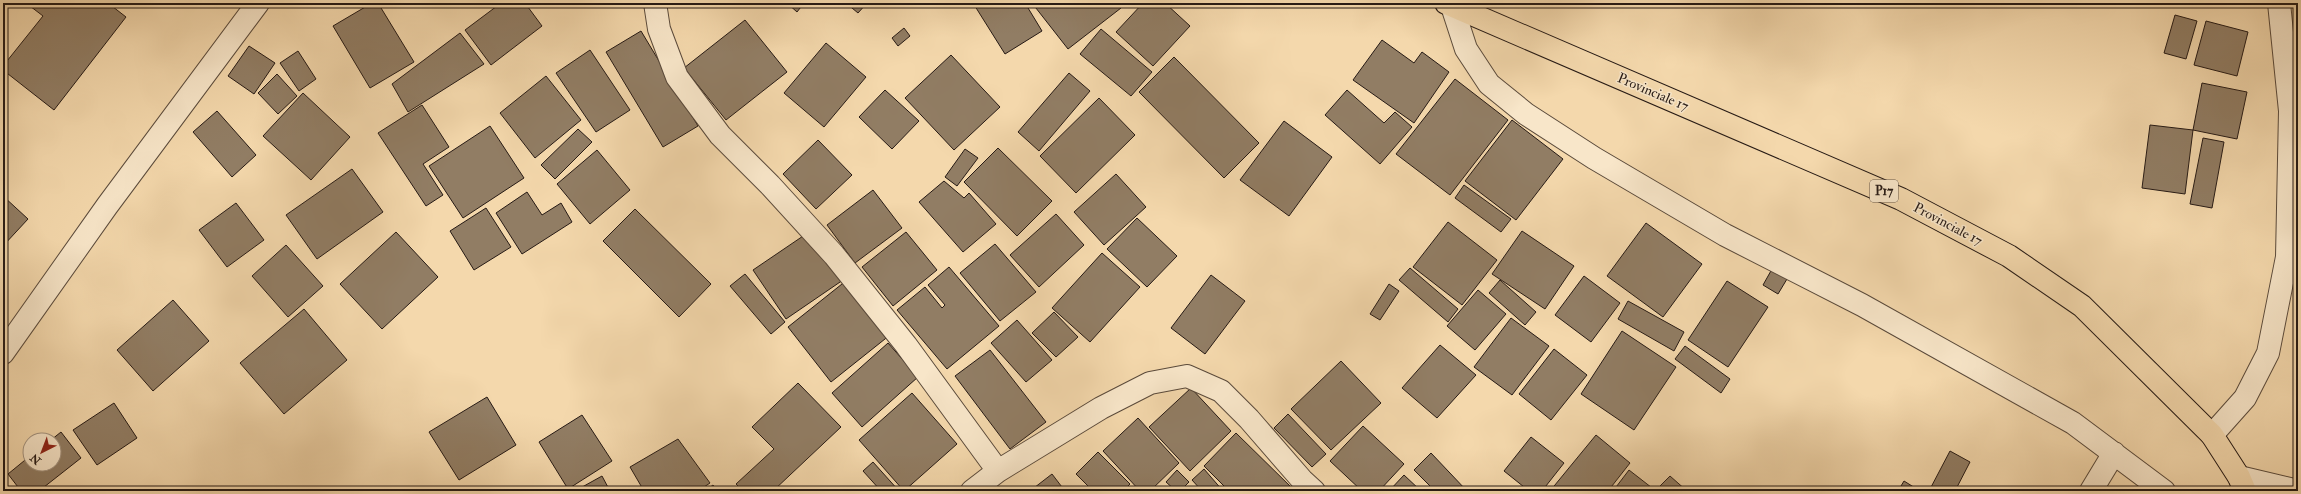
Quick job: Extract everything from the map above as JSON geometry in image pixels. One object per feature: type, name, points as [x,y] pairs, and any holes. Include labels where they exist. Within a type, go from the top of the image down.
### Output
[{"type":"main road","name":"Provinciale 17","points":[[1449,4],[1894,196],[2009,256],[2082,306],[2212,435],[2242,484]]},
{"type":"street","points":[[3,354],[107,206],[258,3]]},
{"type":"street","points":[[655,3],[659,29],[677,77],[720,135],[770,185],[834,255],[906,345],[998,471]]},
{"type":"street","points":[[2212,435],[2245,398],[2268,353],[2293,220],[2290,111],[2279,3]]},
{"type":"street","points":[[1449,4],[1466,49],[1489,84],[1526,114],[1594,158],[1725,235],[1868,308],[2073,423],[2164,491]]},
{"type":"street","points":[[972,491],[998,471],[1101,408],[1150,383],[1186,376],[1221,391],[1249,419],[1302,480],[1314,491]]},
{"type":"street","points":[[2091,491],[2114,453]]},
{"type":"street","points":[[2242,484],[2298,491]]},
{"type":"building","points":[[26,3],[108,3],[126,17],[54,110],[3,70],[3,66],[43,16]]},
{"type":"building","points":[[372,3],[378,3],[414,62],[370,88],[333,26]]},
{"type":"building","points":[[501,3],[525,3],[542,26],[491,65],[465,30]]},
{"type":"building","points":[[787,3],[804,3],[797,12]]},
{"type":"building","points":[[846,3],[867,3],[858,13]]},
{"type":"building","points":[[973,3],[1025,3],[1042,31],[1005,54]]},
{"type":"building","points":[[1032,3],[1117,3],[1121,8],[1068,49]]},
{"type":"building","points":[[1143,3],[1165,3],[1190,26],[1153,66],[1116,32]]},
{"type":"building","points":[[2175,15],[2197,21],[2186,59],[2164,53]]},
{"type":"building","points":[[745,20],[787,72],[726,120],[684,68]]},
{"type":"building","points":[[2206,21],[2248,32],[2237,76],[2194,65]]},
{"type":"building","points":[[904,28],[910,36],[898,46],[892,38]]},
{"type":"building","points":[[1101,29],[1152,72],[1131,96],[1080,54]]},
{"type":"building","points":[[641,31],[698,126],[663,147],[606,52]]},
{"type":"building","points":[[460,33],[484,64],[408,112],[392,84]]},
{"type":"building","points":[[1382,40],[1414,63],[1422,52],[1449,72],[1414,123],[1353,80]]},
{"type":"building","points":[[826,43],[866,77],[824,127],[784,93]]},
{"type":"building","points":[[249,46],[275,63],[254,94],[228,76]]},
{"type":"building","points":[[590,50],[630,110],[596,132],[556,73]]},
{"type":"building","points":[[298,51],[316,79],[299,91],[280,63]]},
{"type":"building","points":[[951,55],[1000,107],[954,150],[905,98]]},
{"type":"building","points":[[1174,57],[1259,143],[1224,178],[1139,92]]},
{"type":"building","points":[[1069,73],[1090,91],[1039,151],[1018,132]]},
{"type":"building","points":[[277,74],[297,96],[278,114],[258,93]]},
{"type":"building","points":[[546,76],[581,120],[535,158],[500,113]]},
{"type":"building","points":[[1455,79],[1508,120],[1450,195],[1396,154]]},
{"type":"building","points":[[2202,83],[2247,92],[2237,139],[2193,130]]},
{"type":"building","points":[[885,90],[919,121],[892,149],[859,117]]},
{"type":"building","points":[[1347,90],[1384,123],[1395,112],[1412,127],[1380,164],[1325,115]]},
{"type":"building","points":[[303,93],[350,137],[311,180],[263,136]]},
{"type":"building","points":[[1099,98],[1135,135],[1076,193],[1040,156]]},
{"type":"building","points":[[422,105],[449,147],[423,164],[443,195],[426,206],[378,133]]},
{"type":"building","points":[[217,111],[256,155],[232,177],[193,132]]},
{"type":"building","points":[[1512,120],[1563,159],[1516,220],[1465,181]]},
{"type":"building","points":[[1284,121],[1332,157],[1289,216],[1240,180]]},
{"type":"building","points":[[2150,125],[2193,130],[2185,194],[2142,188]]},
{"type":"building","points":[[490,126],[524,178],[463,218],[429,166]]},
{"type":"building","points":[[578,129],[592,142],[555,179],[541,165]]},
{"type":"building","points":[[2203,138],[2224,142],[2212,208],[2190,204]]},
{"type":"building","points":[[818,140],[852,175],[816,209],[783,174]]},
{"type":"building","points":[[998,148],[1052,201],[1017,236],[964,182]]},
{"type":"building","points":[[965,149],[978,158],[957,186],[945,177]]},
{"type":"building","points":[[597,150],[630,190],[590,224],[557,184]]},
{"type":"building","points":[[352,169],[383,212],[317,259],[286,215]]},
{"type":"building","points":[[1116,174],[1146,207],[1104,245],[1074,212]]},
{"type":"building","points":[[944,181],[964,198],[969,193],[996,224],[963,252],[919,202]]},
{"type":"building","points":[[1464,185],[1511,219],[1501,232],[1455,198]]},
{"type":"building","points":[[873,190],[902,228],[855,263],[827,225]]},
{"type":"building","points":[[527,192],[542,215],[561,203],[572,222],[522,254],[496,213]]},
{"type":"building","points":[[3,196],[28,219],[3,246]]},
{"type":"building","points":[[236,203],[264,240],[227,267],[199,230]]},
{"type":"building","points":[[486,208],[511,247],[474,270],[450,231]]},
{"type":"building","points":[[635,209],[711,284],[679,317],[603,241]]},
{"type":"building","points":[[1056,214],[1084,245],[1039,287],[1010,255]]},
{"type":"building","points":[[1137,218],[1177,256],[1147,287],[1107,249]]},
{"type":"building","points":[[1448,222],[1497,260],[1462,305],[1413,267]]},
{"type":"building","points":[[1646,223],[1702,264],[1663,317],[1607,276]]},
{"type":"building","points":[[1522,231],[1574,266],[1545,309],[1492,274]]},
{"type":"building","points":[[396,232],[438,277],[382,329],[340,284]]},
{"type":"building","points":[[809,232],[843,280],[786,319],[753,270]]},
{"type":"building","points":[[906,232],[937,270],[893,306],[862,267]]},
{"type":"building","points":[[995,244],[1036,292],[1000,321],[960,273]]},
{"type":"building","points":[[286,245],[323,286],[288,317],[252,276]]},
{"type":"building","points":[[1102,253],[1140,287],[1090,342],[1052,308]]},
{"type":"building","points":[[949,267],[999,326],[947,369],[897,310],[925,287],[942,308],[945,305],[928,285]]},
{"type":"building","points":[[1410,268],[1458,309],[1448,322],[1399,280]]},
{"type":"building","points":[[1772,269],[1787,279],[1778,294],[1763,285]]},
{"type":"building","points":[[745,274],[785,322],[771,334],[730,286]]},
{"type":"building","points":[[1211,275],[1245,301],[1205,354],[1171,328]]},
{"type":"building","points":[[1584,276],[1620,303],[1591,342],[1555,315]]},
{"type":"building","points":[[847,280],[890,335],[831,382],[788,327]]},
{"type":"building","points":[[1500,280],[1536,312],[1525,325],[1489,293]]},
{"type":"building","points":[[1727,281],[1768,307],[1728,367],[1688,340]]},
{"type":"building","points":[[1389,284],[1399,291],[1380,320],[1370,314]]},
{"type":"building","points":[[1478,290],[1506,314],[1475,350],[1447,326]]},
{"type":"building","points":[[173,300],[209,341],[153,391],[117,350]]},
{"type":"building","points":[[1628,301],[1684,332],[1674,351],[1618,319]]},
{"type":"building","points":[[304,309],[347,360],[284,414],[240,363]]},
{"type":"building","points":[[1054,312],[1078,337],[1056,357],[1032,333]]},
{"type":"building","points":[[1511,318],[1549,346],[1512,395],[1474,367]]},
{"type":"building","points":[[1017,320],[1052,360],[1026,382],[991,343]]},
{"type":"building","points":[[1622,331],[1676,367],[1634,430],[1581,394]]},
{"type":"building","points":[[888,343],[918,377],[862,427],[832,393]]},
{"type":"building","points":[[1440,345],[1476,375],[1437,418],[1402,388]]},
{"type":"building","points":[[1685,346],[1730,379],[1721,393],[1675,359]]},
{"type":"building","points":[[1554,349],[1587,375],[1551,420],[1519,394]]},
{"type":"building","points":[[990,350],[1046,422],[1010,449],[955,376]]},
{"type":"building","points":[[1341,361],[1381,403],[1331,450],[1291,409]]},
{"type":"building","points":[[798,383],[841,427],[773,491],[743,491],[736,484],[774,449],[752,427]]},
{"type":"building","points":[[1191,388],[1231,431],[1190,471],[1149,427]]},
{"type":"building","points":[[912,393],[957,444],[904,491],[859,440]]},
{"type":"building","points":[[487,397],[516,445],[459,480],[429,432]]},
{"type":"building","points":[[114,403],[137,438],[97,465],[73,430]]},
{"type":"building","points":[[1288,414],[1326,454],[1312,467],[1274,428]]},
{"type":"building","points":[[582,415],[612,461],[568,489],[539,442]]},
{"type":"building","points":[[1138,418],[1179,463],[1150,491],[1140,491],[1103,451]]},
{"type":"building","points":[[1363,426],[1404,464],[1379,491],[1362,491],[1330,461]]},
{"type":"building","points":[[62,433],[81,458],[39,491],[21,491],[8,474],[22,463],[22,472],[62,472]]},
{"type":"building","points":[[1236,433],[1292,488],[1289,491],[1229,491],[1204,466]]},
{"type":"building","points":[[1596,435],[1630,463],[1608,491],[1550,491]]},
{"type":"building","points":[[1531,437],[1564,463],[1542,491],[1529,491],[1504,471]]},
{"type":"building","points":[[678,439],[710,483],[698,491],[644,491],[630,467]]},
{"type":"building","points":[[1950,451],[1970,462],[1955,491],[1929,491]]},
{"type":"building","points":[[1098,452],[1130,484],[1123,491],[1093,491],[1076,474]]},
{"type":"building","points":[[1431,453],[1467,491],[1435,491],[1414,470]]},
{"type":"building","points":[[873,462],[899,491],[881,491],[863,471]]},
{"type":"building","points":[[1204,469],[1223,491],[1202,491],[1192,480]]},
{"type":"building","points":[[1177,470],[1189,482],[1180,491],[1176,491],[1166,482]]},
{"type":"building","points":[[1629,470],[1656,491],[1613,491]]},
{"type":"building","points":[[1052,474],[1065,491],[1030,491]]},
{"type":"building","points":[[1404,475],[1421,491],[1389,491]]},
{"type":"building","points":[[602,476],[610,491],[575,491]]},
{"type":"building","points":[[1670,476],[1687,491],[1665,491],[1660,486]]},
{"type":"building","points":[[1904,481],[1920,491],[1898,491]]},
{"type":"building","points":[[713,485],[718,491],[705,491]]},
{"type":"building","points":[[1352,486],[1356,491],[1346,491]]},
{"type":"building","points":[[1485,486],[1490,491],[1481,491]]}]
